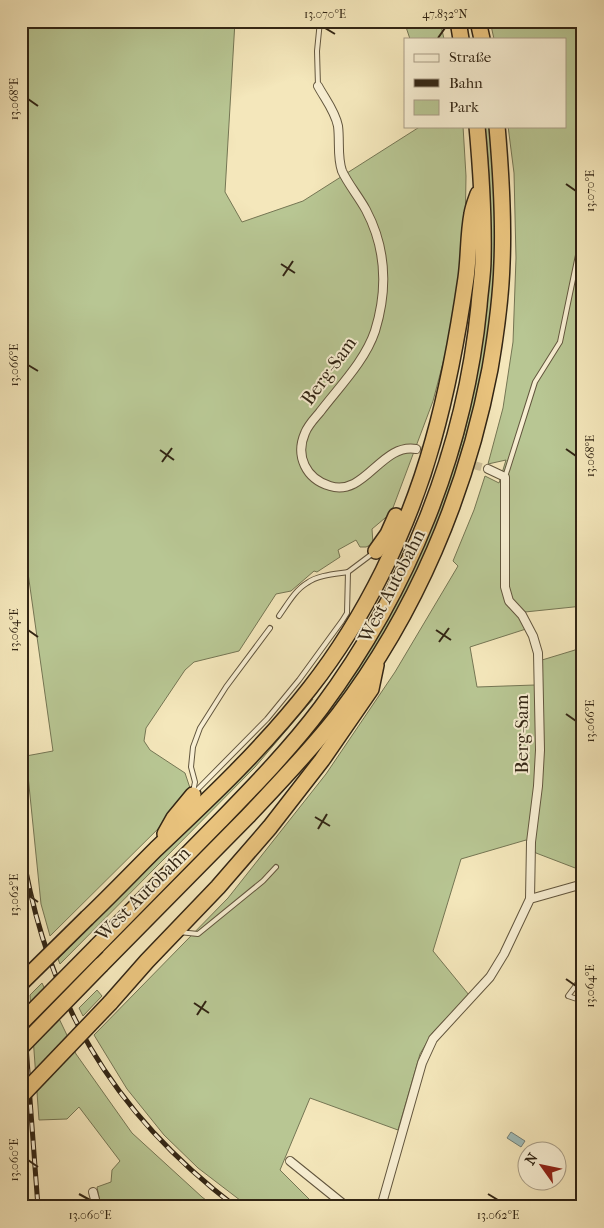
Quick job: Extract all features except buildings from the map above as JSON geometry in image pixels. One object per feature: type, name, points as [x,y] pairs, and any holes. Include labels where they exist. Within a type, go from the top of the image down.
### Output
[{"type":"highway","points":[[458,21],[461,38]]},
{"type":"highway","points":[[478,21],[482,38]]},
{"type":"highway","name":"West Autobahn","points":[[21,1023],[268,772],[321,708],[371,633],[408,564],[435,497],[458,424],[474,350],[483,260],[482,180],[477,128]]},
{"type":"highway","name":"West Autobahn","points":[[21,1047],[303,758],[339,713],[377,659],[413,597],[438,543],[461,482],[481,414],[496,332],[502,264],[502,185],[497,128]]},
{"type":"highway","points":[[21,983],[267,739],[310,688],[370,595],[394,547],[417,492],[433,443],[461,315],[469,258],[472,214],[482,180]]},
{"type":"highway","points":[[376,551],[388,534],[408,488],[425,465]]},
{"type":"highway","points":[[21,1096],[110,1003],[270,827],[322,760],[371,689],[377,659]]},
{"type":"highway","points":[[154,851],[174,818],[193,795]]},
{"type":"street","name":"Berg-Sam","points":[[318,86],[336,116],[343,172],[374,227],[380,245],[383,271],[378,314],[370,343],[358,362],[308,427],[302,443],[302,461],[314,479],[336,488],[348,486],[357,481],[393,452],[416,448]]},
{"type":"street","points":[[488,469],[505,477]]},
{"type":"street","name":"Berg-Sam","points":[[505,477],[505,587],[509,600],[522,615],[533,636],[538,654],[540,750],[538,786],[531,842],[530,899]]},
{"type":"street","points":[[381,1207],[422,1063],[434,1039],[490,977],[504,954],[530,899],[583,884]]},
{"type":"street","points":[[290,1161],[347,1207]]},
{"type":"street","points":[[93,1192],[97,1207]]},
{"type":"lane","points":[[318,86],[317,51],[320,21]]},
{"type":"lane","points":[[582,21],[579,83],[583,136]]},
{"type":"lane","points":[[505,477],[535,382],[560,342],[583,231]]},
{"type":"lane","points":[[279,616],[306,583],[317,578],[348,572],[376,551]]},
{"type":"lane","points":[[193,795],[268,719],[342,622],[347,614],[348,572]]},
{"type":"lane","points":[[193,795],[195,782],[190,767],[193,748],[200,728],[226,687],[270,628]]},
{"type":"lane","points":[[175,932],[198,934],[263,881],[276,867]]},
{"type":"lane","points":[[583,976],[568,996],[583,1001]]},
{"type":"green space","points":[[21,21],[235,21],[225,192],[242,222],[303,201],[418,128],[463,128],[466,176],[465,237],[449,340],[433,401],[391,513],[372,529],[373,544],[360,547],[356,540],[338,550],[340,557],[317,572],[314,571],[291,591],[276,594],[239,651],[194,662],[185,670],[146,728],[144,741],[150,750],[185,773],[190,788],[174,813],[50,936],[41,904],[26,756],[53,751],[21,523]]},
{"type":"green space","points":[[404,21],[440,21],[444,38],[410,38]]},
{"type":"green space","points":[[490,21],[583,21],[583,606],[525,612],[526,629],[470,647],[477,687],[535,685],[542,660],[575,650],[583,639],[583,871],[536,853],[526,840],[461,859],[433,951],[469,995],[433,1032],[420,1054],[398,1130],[310,1098],[280,1170],[317,1207],[249,1207],[198,1168],[164,1135],[127,1089],[94,1035],[228,898],[326,774],[395,672],[458,566],[453,561],[474,510],[485,476],[499,483],[506,460],[488,464],[503,408],[513,342],[516,258],[514,173],[508,128],[566,128],[566,38],[494,38]]},
{"type":"green space","points":[[484,128],[490,128],[497,213],[492,302],[478,390],[456,474],[439,526],[415,578],[387,630],[338,703],[275,778],[193,862],[288,760],[338,697],[376,639],[422,548],[463,438],[477,374],[488,288],[490,214],[488,161]]},
{"type":"green space","points":[[313,699],[255,767],[60,964],[58,959],[253,764]]},
{"type":"green space","points":[[42,983],[76,1054],[132,1133],[215,1207],[101,1207],[97,1187],[111,1182],[112,1170],[120,1161],[79,1107],[67,1119],[39,1120],[30,995]]},
{"type":"green space","points":[[97,990],[102,996],[83,1016],[79,1008]]},
{"type":"water","points":[[511,1132],[523,1140],[516,1140],[516,1144],[507,1138]]},
{"type":"tunnel","points":[[416,449],[488,469]]},
{"type":"railway","points":[[21,844],[32,900],[47,953],[67,1002],[91,1048],[119,1091],[153,1132],[192,1170],[236,1207]]},
{"type":"railway","points":[[21,979],[38,1207]]}]
